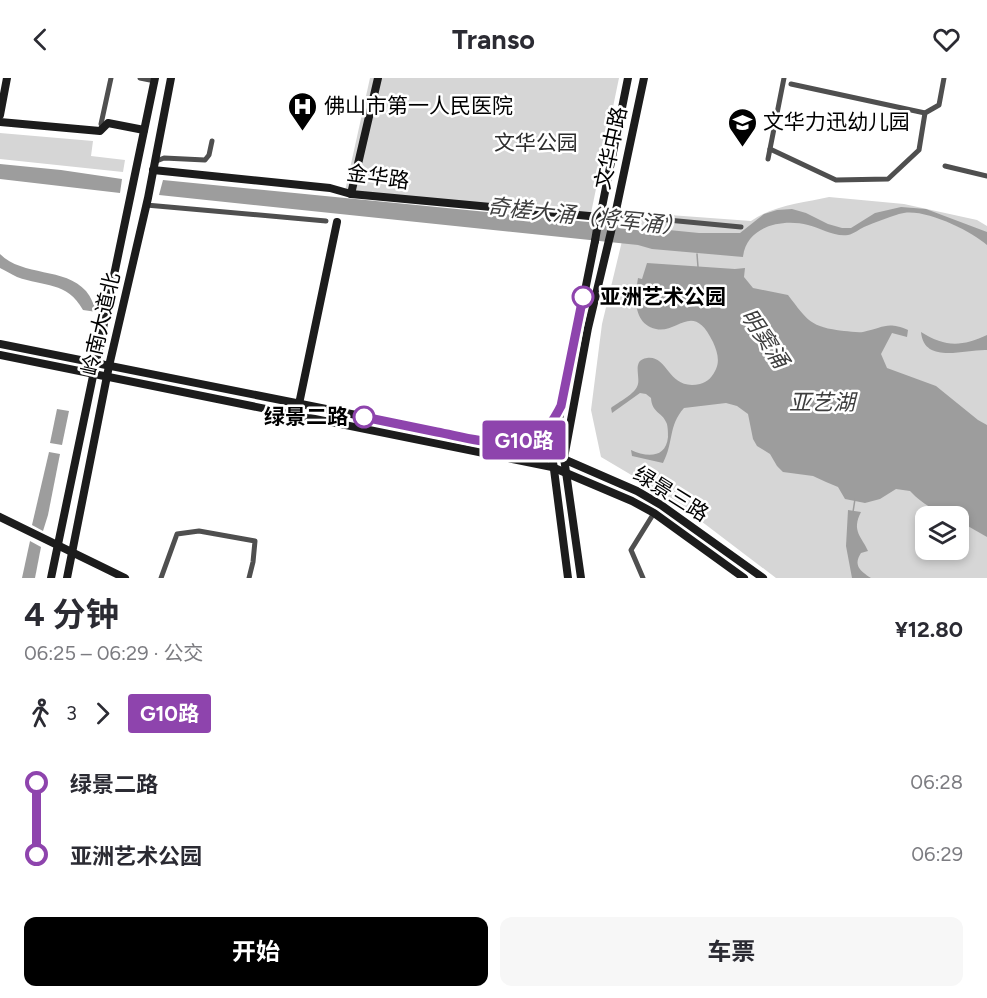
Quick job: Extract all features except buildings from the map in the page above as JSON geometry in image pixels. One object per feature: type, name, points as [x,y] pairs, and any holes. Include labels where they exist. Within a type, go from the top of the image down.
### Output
[{"type":"main road","points":[[0,115],[7,78]]},
{"type":"main road","name":"岭南大道北","points":[[67,578],[109,366],[146,206],[171,78]]},
{"type":"main road","points":[[351,194],[378,78]]},
{"type":"main road","name":"文华中路","points":[[568,578],[552,454],[628,78]]},
{"type":"main road","name":"文华中路","points":[[581,578],[564,458],[588,328],[644,78]]},
{"type":"main road","name":"岭南大道北","points":[[51,578],[155,80]]},
{"type":"main road","points":[[0,122],[100,131],[108,123],[144,130]]},
{"type":"main road","name":"金华路","points":[[153,166],[330,188],[351,194],[599,220]]},
{"type":"main road","points":[[299,404],[337,222]]},
{"type":"main road","points":[[111,288],[115,301],[123,305]]},
{"type":"main road","points":[[0,344],[552,454]]},
{"type":"main road","points":[[0,355],[552,467]]},
{"type":"main road","points":[[488,442],[527,439],[542,432],[553,421],[561,406]]},
{"type":"main road","name":"绿景三路","points":[[552,454],[637,491],[661,505],[763,578]]},
{"type":"main road","name":"绿景三路","points":[[552,467],[632,501],[654,513],[744,578]]},
{"type":"main road","points":[[0,517],[126,578]]},
{"type":"street","points":[[103,127],[101,124],[111,78]]},
{"type":"street","points":[[140,78],[155,80]]},
{"type":"street","points":[[768,159],[784,78]]},
{"type":"street","points":[[791,84],[925,113],[939,105],[945,78]]},
{"type":"street","points":[[770,149],[836,180],[888,179],[919,150],[925,113]]},
{"type":"street","points":[[153,166],[164,158],[205,160],[212,141]]},
{"type":"street","points":[[945,166],[987,177]]},
{"type":"street","points":[[146,206],[326,221]]},
{"type":"street","points":[[614,220],[741,227]]},
{"type":"street","points":[[643,578],[631,550],[654,513]]},
{"type":"street","points":[[161,578],[177,534],[199,531],[255,541],[249,578]]},
{"type":"green space","name":"文华公园","points":[[370,78],[619,78],[591,213],[345,191]]},
{"type":"green space","points":[[0,133],[93,141],[91,156],[125,160],[123,172],[0,159]]},
{"type":"green space","name":"亚洲艺术公园","points":[[829,197],[904,204],[977,220],[987,226],[987,578],[776,578],[672,499],[601,457],[591,410],[602,324],[629,212],[751,221],[769,211]]},
{"type":"water","points":[[0,164],[122,179],[120,193],[0,179]]},
{"type":"water","points":[[163,180],[699,233],[740,233],[764,214],[792,209],[828,224],[851,228],[875,213],[901,207],[926,209],[987,232],[987,245],[957,226],[932,216],[908,212],[848,235],[833,234],[798,223],[777,224],[758,231],[746,246],[743,257],[159,195]]},
{"type":"water","points":[[0,254],[20,266],[67,278],[77,283],[88,293],[97,312],[83,310],[70,294],[62,289],[17,277],[0,268]]},
{"type":"water","name":"亚艺湖","points":[[647,263],[745,268],[744,277],[753,288],[788,295],[806,317],[817,325],[858,332],[885,326],[908,330],[907,337],[892,333],[881,354],[887,368],[936,386],[987,425],[987,537],[969,527],[969,506],[929,506],[910,491],[896,489],[880,499],[865,503],[845,499],[838,487],[813,476],[783,472],[770,454],[757,446],[753,439],[748,414],[737,406],[726,403],[684,408],[673,428],[663,463],[632,456],[631,450],[649,455],[659,453],[668,437],[666,422],[655,410],[651,398],[646,394],[640,393],[612,413],[611,408],[637,388],[638,365],[642,359],[654,359],[660,362],[675,378],[689,385],[700,384],[708,380],[715,372],[718,362],[713,342],[699,323],[692,321],[656,329],[643,321],[639,315],[636,300],[638,278],[642,279]]},
{"type":"water","points":[[921,332],[953,344],[969,342],[987,335],[987,350],[937,352],[929,349]]},
{"type":"water","points":[[57,409],[69,411],[62,445],[50,443]]},
{"type":"water","points":[[49,452],[60,454],[43,531],[32,525]]},
{"type":"water","points":[[848,510],[861,512],[857,529],[868,551],[861,553],[858,564],[861,570],[871,578],[852,578],[846,546]]},
{"type":"water","points":[[30,541],[41,547],[35,578],[22,578]]},
{"type":"waterway","name":"明窦涌","points":[[697,254],[698,267]]},
{"type":"waterway","name":"明窦涌","points":[[853,512],[855,499]]},
{"type":"bus line","name":"G10路","points":[[364,417],[488,442],[527,439],[542,432],[553,421],[561,406],[583,297]]},
{"type":"place","name":"佛山市第一人民医院","points":[[303,132]]},
{"type":"place","name":"文华力迅幼儿园","points":[[742,148]]},
{"type":"place","name":"亚洲艺术公园","points":[[583,297]]},
{"type":"place","name":"绿景二路","points":[[364,417]]},
{"type":"water label","name":"奇槎大涌（将军涌）","points":[[586,216]]}]
